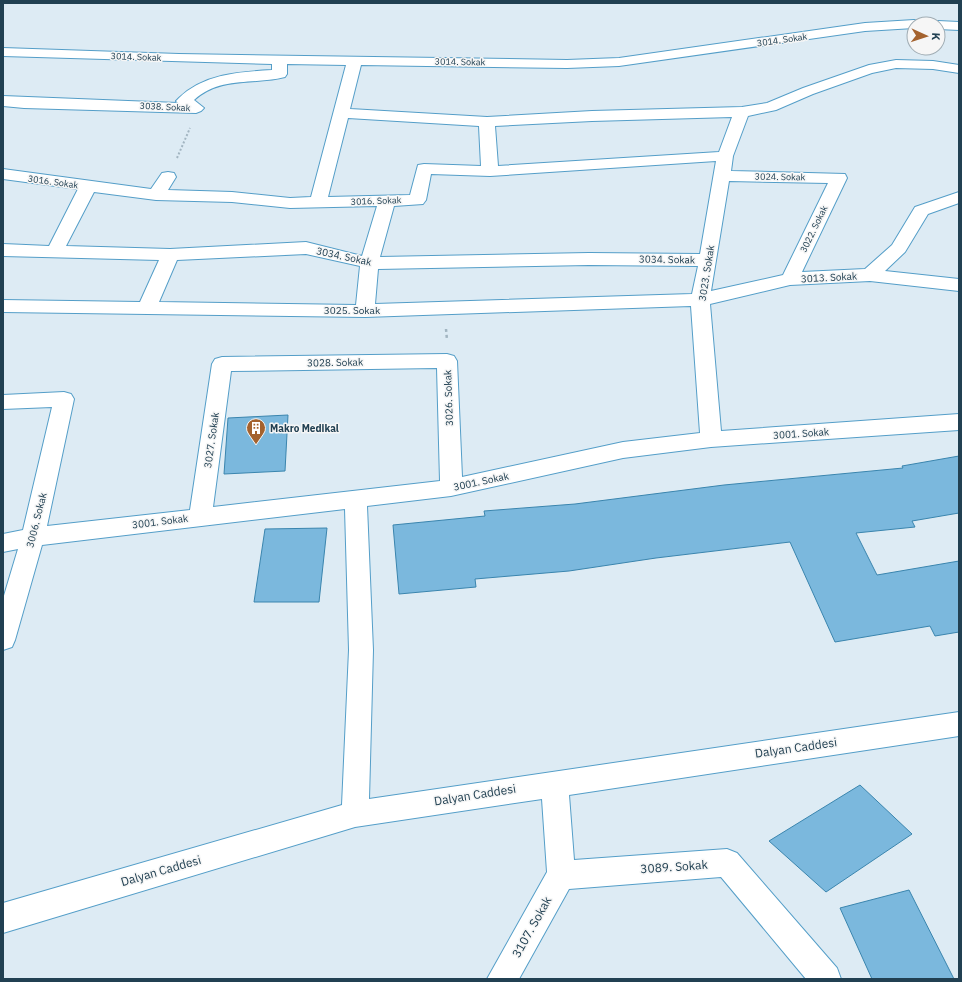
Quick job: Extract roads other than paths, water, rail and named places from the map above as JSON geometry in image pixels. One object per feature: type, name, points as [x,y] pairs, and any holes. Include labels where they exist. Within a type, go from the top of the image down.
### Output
[{"type":"street","name":"3014. Sokak","points":[[3,52],[179,58],[567,64],[619,62],[865,28],[906,25]]},
{"type":"street","points":[[946,25],[959,26]]},
{"type":"street","name":"3038. Sokak","points":[[3,101],[24,103],[196,108],[184,101],[190,93],[225,78],[280,74],[279,60]]},
{"type":"street","points":[[318,203],[355,60]]},
{"type":"street","points":[[342,113],[487,122],[592,116],[742,112],[771,107],[808,91],[869,70],[896,64],[934,65],[959,69]]},
{"type":"street","name":"3023. Sokak","points":[[711,439],[700,300],[708,260],[720,176],[725,156],[742,112]]},
{"type":"street","points":[[487,122],[490,171]]},
{"type":"street","name":"3016. Sokak","points":[[3,174],[88,187],[156,195],[232,197],[290,203],[318,203],[417,200],[424,169],[490,171],[725,156]]},
{"type":"street","name":"3024. Sokak","points":[[720,176],[839,178]]},
{"type":"street","points":[[156,195],[168,177]]},
{"type":"street","name":"3022. Sokak","points":[[790,279],[839,178]]},
{"type":"street","points":[[55,251],[88,187]]},
{"type":"street","points":[[870,275],[899,248],[921,212],[959,196]]},
{"type":"street","points":[[365,311],[369,263],[387,201]]},
{"type":"street","name":"3034. Sokak","points":[[3,250],[170,255],[306,248],[369,263],[589,258],[708,260]]},
{"type":"street","points":[[147,307],[170,255]]},
{"type":"street","name":"3013. Sokak","points":[[700,300],[790,279],[870,275],[959,285]]},
{"type":"street","name":"3025. Sokak","points":[[3,306],[365,311],[700,300]]},
{"type":"street","name":"3028. Sokak","points":[[222,364],[447,361]]},
{"type":"street","name":"3026. Sokak","points":[[447,361],[450,488]]},
{"type":"street","name":"3027. Sokak","points":[[200,517],[222,364]]},
{"type":"street","name":"3006. Sokak","points":[[3,402],[64,399],[33,537],[3,640]]},
{"type":"street","name":"3001. Sokak","points":[[3,543],[33,537],[450,488],[622,450],[711,439],[959,422]]},
{"type":"street","points":[[355,814],[361,650],[356,500]]},
{"type":"street","name":"Dalyan Caddesi","points":[[3,918],[355,814],[959,724]]},
{"type":"street","points":[[555,783],[561,875]]},
{"type":"street","name":"3089. Sokak","points":[[561,875],[726,863],[826,979]]},
{"type":"street","name":"3107. Sokak","points":[[502,979],[561,875]]},
{"type":"place","name":"Makro Medikal","points":[[256,445]]}]
